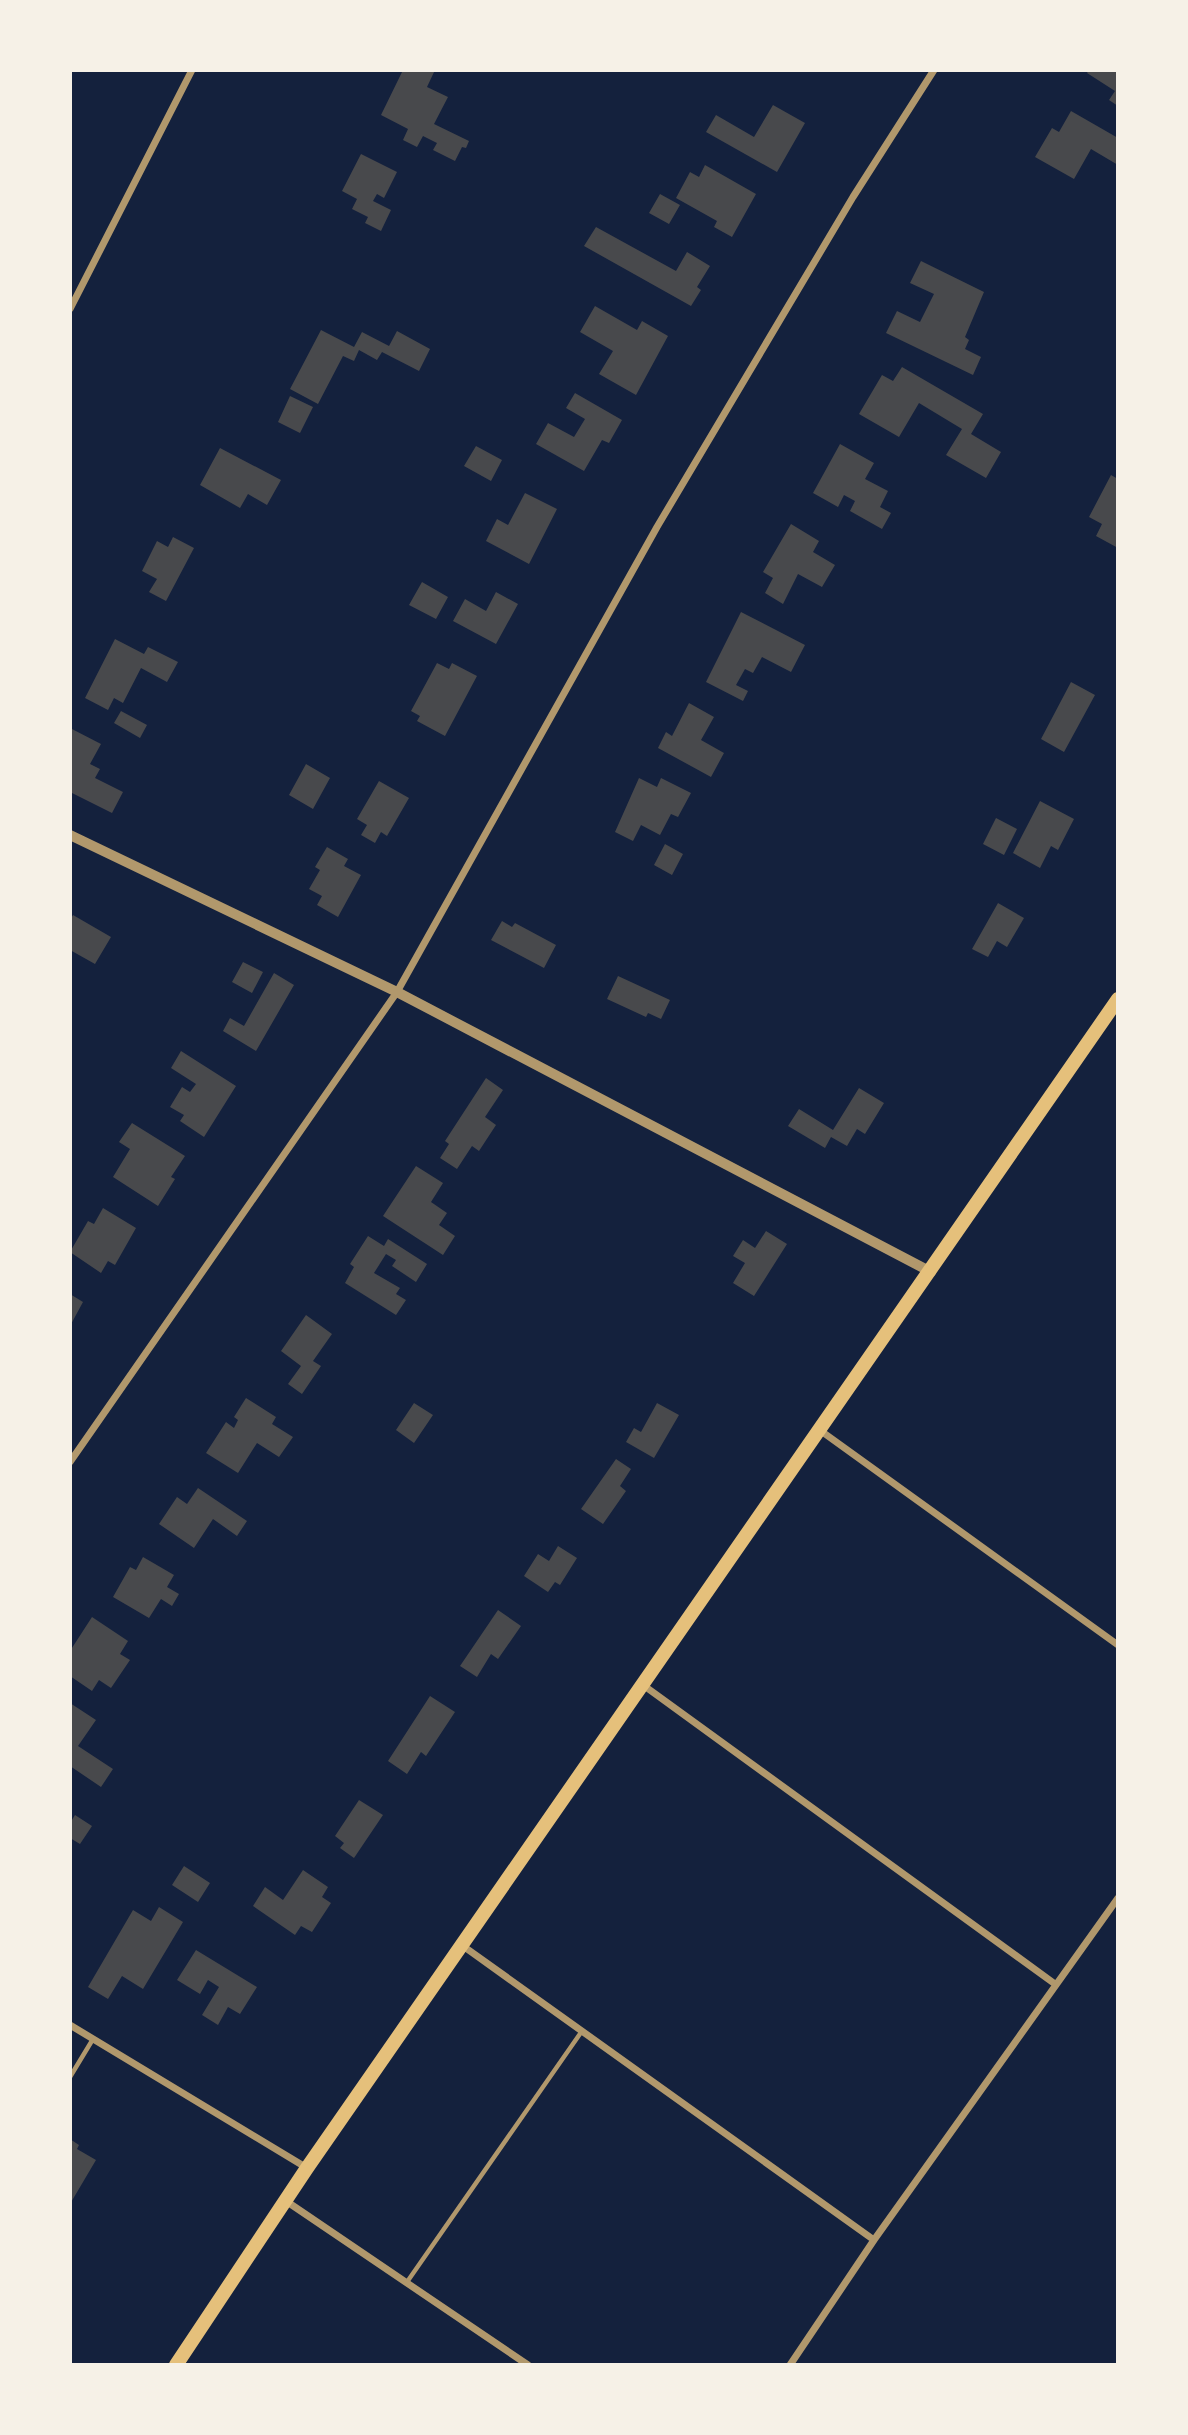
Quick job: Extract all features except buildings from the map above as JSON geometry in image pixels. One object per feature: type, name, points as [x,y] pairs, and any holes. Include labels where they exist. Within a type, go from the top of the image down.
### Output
[{"type":"main road","points":[[176,2365],[307,2168],[821,1431],[1118,999]]},
{"type":"street","points":[[70,309],[192,70]]},
{"type":"street","points":[[70,1462],[397,992],[657,527],[832,231],[934,70]]},
{"type":"street","points":[[70,835],[397,992],[931,1272]]},
{"type":"street","points":[[821,1431],[1118,1645]]},
{"type":"street","points":[[643,1685],[1055,1984]]},
{"type":"street","points":[[790,2365],[874,2240],[1118,1898]]},
{"type":"street","points":[[463,1946],[874,2240]]},
{"type":"street","points":[[70,2025],[307,2168]]},
{"type":"street","points":[[286,2201],[528,2365]]},
{"type":"lane","points":[[407,2283],[582,2031]]},
{"type":"lane","points":[[70,2077],[93,2039]]}]
